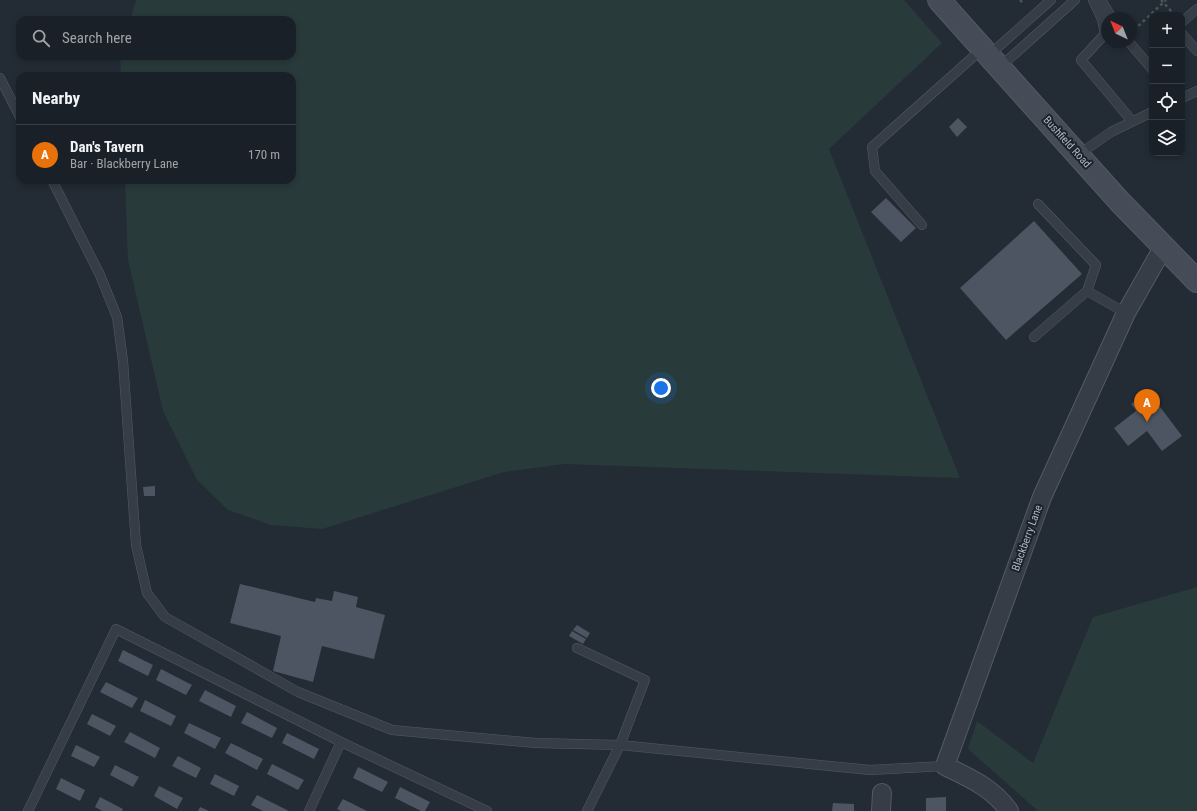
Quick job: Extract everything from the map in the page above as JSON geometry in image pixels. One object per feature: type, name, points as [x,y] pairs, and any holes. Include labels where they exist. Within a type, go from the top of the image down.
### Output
[{"type":"main road","name":"Bushfield Road","points":[[939,0],[1120,202],[1197,281]]},
{"type":"street","name":"Blackberry Lane","points":[[945,766],[1042,497],[1126,313],[1164,246]]},
{"type":"street","points":[[945,766],[985,786],[1001,800],[1009,811]]},
{"type":"street","points":[[881,811],[882,793]]},
{"type":"lane","points":[[990,57],[1051,0]]},
{"type":"lane","points":[[922,225],[875,171],[872,147],[990,57],[1075,0]]},
{"type":"lane","points":[[1093,0],[1102,19],[1105,34],[1081,60],[1132,121]]},
{"type":"lane","points":[[1100,0],[1108,12]]},
{"type":"lane","points":[[1185,19],[1197,9]]},
{"type":"lane","points":[[1185,37],[1197,51]]},
{"type":"lane","points":[[1134,48],[1149,65]]},
{"type":"lane","points":[[0,78],[16,109]]},
{"type":"lane","points":[[1185,97],[1197,91]]},
{"type":"lane","points":[[1078,155],[1112,132],[1149,113]]},
{"type":"lane","points":[[54,184],[100,275],[117,317],[123,361],[136,545],[147,593],[166,617],[298,692],[392,730],[536,743],[620,745],[870,770],[945,766]]},
{"type":"lane","points":[[1034,337],[1087,291],[1096,265],[1038,204]]},
{"type":"lane","points":[[1087,291],[1126,313]]},
{"type":"lane","points":[[28,811],[116,629],[341,742],[486,811]]},
{"type":"lane","points":[[577,648],[645,680],[620,745],[587,811]]},
{"type":"lane","points":[[309,811],[341,742]]},
{"type":"path","points":[[1137,27],[1163,1],[1172,12]]},
{"type":"shaded area","points":[[136,0],[904,0],[942,43],[829,149],[960,478],[565,464],[504,472],[322,529],[271,525],[228,510],[197,480],[163,411],[128,260],[125,184],[296,184],[296,72],[121,72],[120,60],[296,60],[296,16],[131,16]]},
{"type":"shaded area","points":[[1197,587],[1197,811],[1038,811],[968,749],[977,721],[1033,763],[1093,617]]},
{"type":"building","points":[[958,118],[967,127],[957,137],[949,127]]},
{"type":"building","points":[[886,198],[916,228],[901,242],[871,212]]},
{"type":"building","points":[[1034,221],[1082,274],[1006,340],[960,288]]},
{"type":"building","points":[[1148,391],[1182,436],[1162,451],[1147,431],[1128,446],[1114,428],[1136,411],[1131,404]]},
{"type":"building","points":[[155,486],[155,496],[144,496],[143,487]]},
{"type":"building","points":[[240,584],[315,602],[316,598],[332,601],[334,591],[358,597],[356,607],[385,615],[374,659],[322,646],[313,682],[273,671],[281,636],[230,623]]},
{"type":"building","points":[[577,625],[590,633],[587,638],[573,630]]},
{"type":"building","points":[[572,631],[586,639],[583,644],[569,636]]},
{"type":"building","points":[[123,650],[153,665],[148,676],[118,661]]},
{"type":"building","points":[[161,669],[192,685],[186,695],[156,680]]},
{"type":"building","points":[[106,682],[138,698],[132,708],[100,692]]},
{"type":"building","points":[[205,690],[236,706],[231,717],[199,701]]},
{"type":"building","points":[[145,700],[176,716],[171,726],[140,711]]},
{"type":"building","points":[[247,712],[277,728],[272,738],[241,723]]},
{"type":"building","points":[[92,714],[116,726],[110,736],[87,724]]},
{"type":"building","points":[[189,723],[221,738],[215,749],[184,733]]},
{"type":"building","points":[[130,732],[160,748],[155,758],[124,742]]},
{"type":"building","points":[[287,733],[319,749],[314,759],[282,743]]},
{"type":"building","points":[[231,743],[263,759],[257,770],[225,753]]},
{"type":"building","points":[[76,745],[100,757],[94,767],[71,756]]},
{"type":"building","points":[[178,756],[201,768],[196,778],[172,766]]},
{"type":"building","points":[[272,764],[304,780],[298,790],[267,774]]},
{"type":"building","points":[[115,765],[139,777],[133,787],[110,775]]},
{"type":"building","points":[[358,767],[388,782],[382,792],[353,778]]},
{"type":"building","points":[[215,774],[239,786],[234,796],[210,784]]},
{"type":"building","points":[[61,778],[85,790],[80,801],[56,789]]},
{"type":"building","points":[[159,786],[183,798],[177,809],[154,796]]},
{"type":"building","points":[[400,787],[430,802],[425,811],[421,811],[395,798]]},
{"type":"building","points":[[257,795],[289,811],[263,811],[251,805]]},
{"type":"building","points":[[100,797],[123,809],[122,811],[102,811],[95,807]]},
{"type":"building","points":[[946,797],[946,811],[926,811],[926,798]]},
{"type":"building","points":[[343,799],[367,811],[341,811],[337,809]]},
{"type":"building","points":[[833,803],[854,804],[854,811],[832,811]]},
{"type":"building","points":[[200,807],[209,811],[198,811]]},
{"type":"place","name":"Dan's Tavern","points":[[1147,422]]}]
